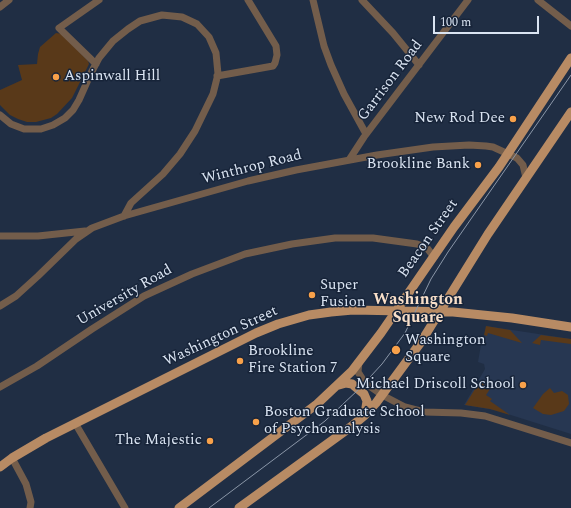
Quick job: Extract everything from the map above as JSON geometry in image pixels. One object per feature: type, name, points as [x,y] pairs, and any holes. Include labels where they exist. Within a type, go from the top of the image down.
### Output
[{"type":"main road","name":"Beacon Street","points":[[180,508],[305,414],[339,385],[360,361],[508,153],[571,58]]},
{"type":"main road","points":[[239,508],[349,428],[365,415],[382,395],[414,352],[474,255],[571,112]]},
{"type":"main road","name":"Washington Street","points":[[0,467],[12,458],[46,438],[250,336],[278,324],[309,315],[331,312],[396,310],[493,315],[571,327]]},
{"type":"main road","points":[[339,385],[346,383],[352,384],[364,394],[367,401],[365,415]]},
{"type":"street","points":[[0,7],[8,0]]},
{"type":"street","points":[[96,64],[59,28],[99,0]]},
{"type":"street","points":[[217,76],[274,66],[277,58],[276,46],[248,0]]},
{"type":"street","points":[[313,0],[324,46],[331,65],[342,91],[366,134]]},
{"type":"street","points":[[362,0],[393,32],[419,65]]},
{"type":"street","name":"Garrison Road","points":[[349,160],[366,134],[468,0]]},
{"type":"street","points":[[538,0],[571,26]]},
{"type":"street","points":[[0,115],[14,126],[30,130],[41,129],[57,123],[68,115],[78,104],[96,64],[113,41],[133,26],[140,21],[155,17],[174,16],[194,22],[209,36],[216,53],[217,76],[211,97],[190,140],[167,171],[131,203],[124,216]]},
{"type":"street","name":"Winthrop Road","points":[[0,306],[27,286],[76,239],[88,230],[124,216],[248,181],[349,160],[418,149],[469,145],[486,146],[508,153],[517,158],[522,162],[526,178]]},
{"type":"street","points":[[0,236],[38,236],[88,230]]},
{"type":"street","name":"University Road","points":[[0,387],[37,366],[144,296],[192,274],[245,254],[292,244],[335,238],[373,238],[417,244],[427,248],[434,256]]},
{"type":"street","points":[[360,361],[358,372],[362,380],[382,395],[400,405],[413,410],[428,412],[461,413],[485,416],[571,443]]},
{"type":"street","points":[[76,423],[125,508]]},
{"type":"street","points":[[12,458],[26,484],[31,502],[30,508]]},
{"type":"shaded area","points":[[56,33],[62,34],[88,61],[89,64],[72,98],[57,114],[51,118],[36,122],[27,122],[10,115],[0,105],[0,90],[22,80],[18,65],[37,64],[40,47]]},
{"type":"shaded area","name":"Michael Driscoll School","points":[[486,326],[571,339],[571,434],[495,410],[464,405],[485,369],[484,364],[478,362]]},
{"type":"shaded area","points":[[486,326],[510,330],[522,343],[488,333],[487,336],[484,335]]},
{"type":"shaded area","points":[[541,335],[571,339],[571,344],[541,340],[540,345],[532,343]]},
{"type":"shaded area","points":[[480,381],[490,389],[486,395],[492,399],[490,401],[510,415],[490,409],[465,405]]},
{"type":"shaded area","points":[[550,388],[554,393],[562,391],[568,395],[569,404],[564,411],[551,415],[543,414],[533,408],[543,394]]},
{"type":"tram line","points":[[209,508],[325,421],[359,389],[382,364],[405,333],[431,279],[448,252],[571,75]]},
{"type":"place","name":"Aspinwall Hill","points":[[56,77]]},
{"type":"place","name":"New Rod Dee","points":[[513,119]]},
{"type":"place","name":"Brookline Bank","points":[[478,165]]},
{"type":"place","name":"Super Fusion","points":[[312,295]]},
{"type":"place","name":"Washington Square","points":[[396,350]]},
{"type":"place","name":"Brookline Fire Station 7","points":[[240,361]]},
{"type":"place","name":"Michael Driscoll School","points":[[523,385]]},
{"type":"place","name":"Boston Graduate School of Psychoanalysis","points":[[256,422]]},
{"type":"place","name":"The Majestic","points":[[210,441]]},
{"type":"district","name":"Washington Square","points":[[418,310]]}]
